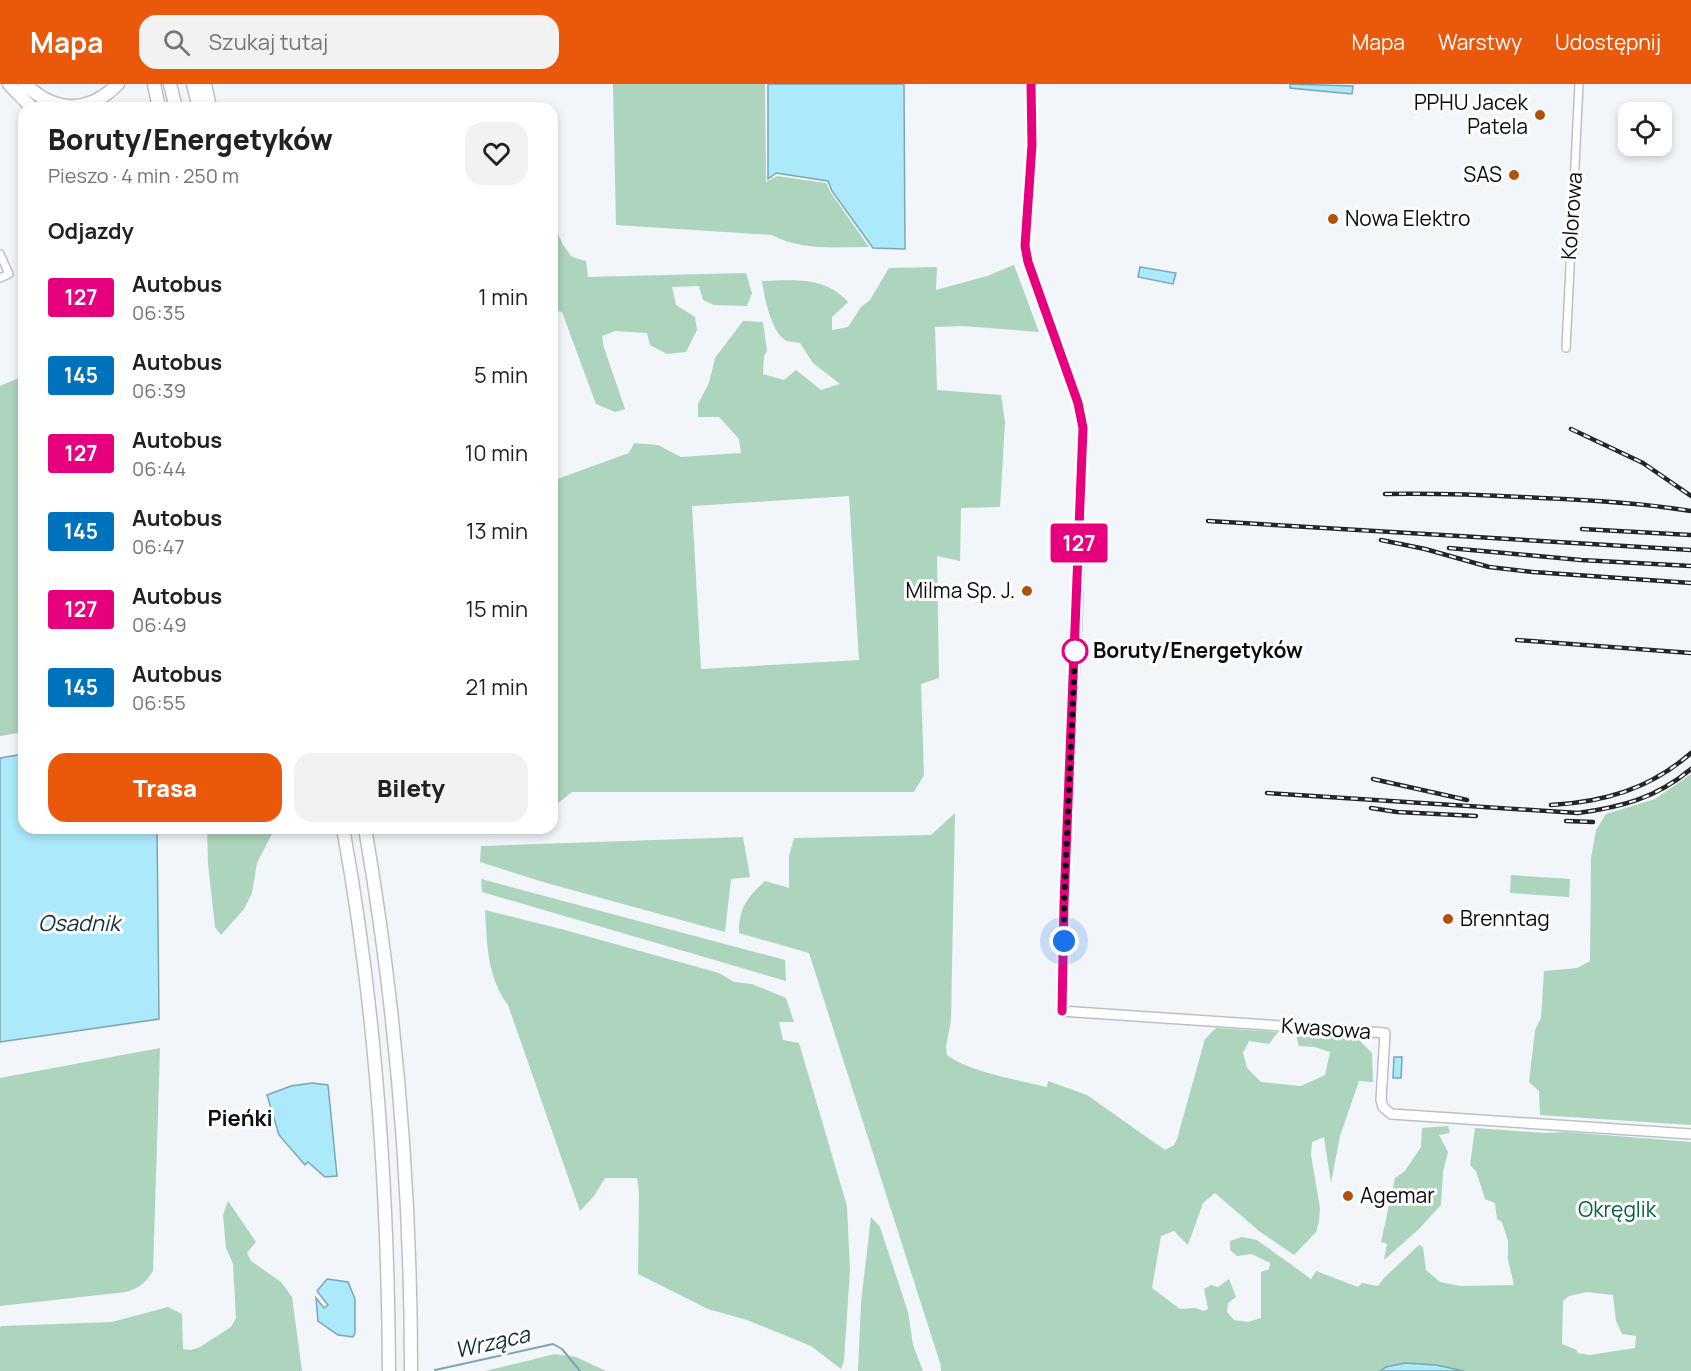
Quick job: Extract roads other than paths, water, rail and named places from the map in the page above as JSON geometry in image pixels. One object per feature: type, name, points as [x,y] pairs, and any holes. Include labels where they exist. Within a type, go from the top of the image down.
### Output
[{"type":"highway","points":[[9,84],[26,102]]},
{"type":"highway","points":[[24,84],[50,102]]},
{"type":"highway","points":[[94,102],[118,84]]},
{"type":"highway","points":[[154,84],[158,102]]},
{"type":"highway","points":[[170,84],[174,102]]},
{"type":"highway","points":[[193,84],[198,102]]},
{"type":"highway","points":[[205,84],[209,102]]},
{"type":"highway","points":[[344,834],[360,936],[379,1106],[386,1216],[389,1371]]},
{"type":"highway","points":[[366,834],[379,910],[400,1104],[410,1279],[411,1371]]},
{"type":"street","name":"Kwasowa","points":[[1031,84],[1032,145],[1025,246],[1028,262],[1078,403],[1083,428],[1064,903],[1062,1011],[1385,1033],[1380,1100],[1385,1110],[1394,1115],[1691,1134]]},
{"type":"street","name":"Kolorowa","points":[[1566,348],[1579,84]]},
{"type":"street","points":[[0,254],[9,274],[0,278]]},
{"type":"water","points":[[768,84],[904,84],[905,249],[873,248],[832,191],[828,181],[776,173],[768,179]]},
{"type":"water","points":[[1290,84],[1353,86],[1352,94],[1290,88]]},
{"type":"water","points":[[1140,267],[1176,273],[1173,284],[1138,277]]},
{"type":"water","name":"Osadnik","points":[[18,755],[18,834],[157,834],[159,1019],[0,1042],[0,758]]},
{"type":"water","points":[[1394,1057],[1402,1057],[1401,1078],[1393,1078]]},
{"type":"water","points":[[312,1083],[328,1085],[337,1176],[325,1177],[308,1162],[305,1165],[279,1135],[267,1095],[291,1086]]},
{"type":"water","points":[[327,1279],[348,1282],[355,1299],[353,1337],[338,1335],[318,1321],[316,1298],[324,1308],[328,1305],[317,1291]]},
{"type":"water","points":[[1405,1363],[1436,1365],[1464,1371],[1380,1371],[1386,1367]]},
{"type":"waterway","name":"Wrząca","points":[[435,1370],[553,1344],[562,1349],[580,1371]]},
{"type":"railway","points":[[1571,429],[1643,463],[1691,496]]},
{"type":"railway","points":[[1385,494],[1463,494],[1578,500],[1691,511]]},
{"type":"railway","points":[[1208,521],[1691,550]]},
{"type":"railway","points":[[1582,529],[1691,535]]},
{"type":"railway","points":[[1381,540],[1425,549],[1489,567],[1691,583]]},
{"type":"railway","points":[[1449,548],[1581,560],[1691,566]]},
{"type":"railway","points":[[1517,640],[1691,653]]},
{"type":"railway","points":[[1551,805],[1589,801],[1626,791],[1659,776],[1691,753]]},
{"type":"railway","points":[[1267,793],[1578,813],[1638,800],[1665,787],[1691,769]]},
{"type":"railway","points":[[1373,779],[1467,800]]},
{"type":"railway","points":[[1371,808],[1397,812],[1476,816]]},
{"type":"railway","points":[[1566,821],[1593,822]]},
{"type":"place","name":"PPHU Jacek Patela","points":[[1540,115]]},
{"type":"place","name":"SAS","points":[[1514,175]]},
{"type":"place","name":"Nowa Elektro","points":[[1333,219]]},
{"type":"place","name":"Milma Sp. J.","points":[[1027,591]]},
{"type":"place","name":"Boruty/Energetyków","points":[[1075,651]]},
{"type":"place","name":"Brenntag","points":[[1448,919]]},
{"type":"place","name":"Agemar","points":[[1348,1196]]},
{"type":"district","name":"Pieńki","points":[[240,1118]]},
{"type":"park label","name":"Okręglik","points":[[1617,1210]]}]
